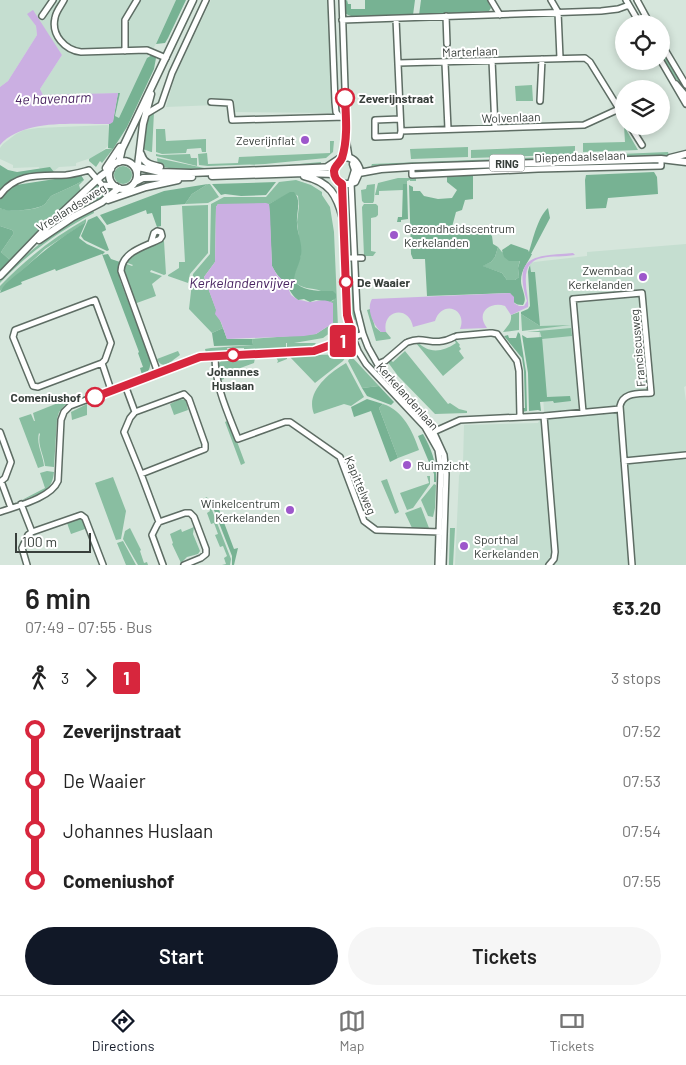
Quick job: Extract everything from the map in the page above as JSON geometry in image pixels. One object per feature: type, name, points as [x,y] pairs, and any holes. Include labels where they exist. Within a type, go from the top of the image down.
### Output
[{"type":"main road","name":"Vreelandseweg","points":[[0,276],[47,227],[118,162],[122,149],[193,0]]},
{"type":"main road","name":"Vreelandseweg","points":[[33,243],[73,217],[102,202],[118,187],[130,187],[135,182],[141,135],[154,83]]},
{"type":"main road","points":[[99,178],[133,127]]},
{"type":"main road","points":[[140,150],[148,164],[173,172]]},
{"type":"main road","name":"Diependaalselaan","points":[[669,159],[686,154]]},
{"type":"main road","points":[[135,182],[143,178],[298,174],[332,167],[344,158],[354,160],[358,169],[356,180],[351,183],[342,184],[336,179],[332,167]]},
{"type":"main road","name":"Diependaalselaan","points":[[358,169],[660,159],[686,162]]},
{"type":"main road","points":[[118,162],[126,161],[136,169],[191,173],[332,167]]},
{"type":"main road","name":"Vreelandseweg","points":[[111,169],[111,180],[118,187]]},
{"type":"main road","points":[[298,174],[314,178],[330,188],[339,204],[343,219]]},
{"type":"main road","points":[[102,202],[146,187],[188,177]]},
{"type":"street","points":[[42,16],[53,0]]},
{"type":"street","points":[[64,0],[56,13],[54,26],[56,35],[63,44],[72,50],[81,52],[147,50],[166,58]]},
{"type":"street","points":[[125,51],[125,20],[137,0]]},
{"type":"street","points":[[146,114],[162,105],[172,73],[206,0]]},
{"type":"street","points":[[331,0],[335,102],[336,112],[339,116]]},
{"type":"street","points":[[342,0],[346,117],[344,158]]},
{"type":"street","points":[[491,0],[500,15]]},
{"type":"street","points":[[550,0],[558,12],[560,58]]},
{"type":"street","points":[[637,0],[645,15]]},
{"type":"street","points":[[342,20],[618,10],[628,3],[635,15]]},
{"type":"street","points":[[446,16],[447,44]]},
{"type":"street","points":[[396,19],[400,134]]},
{"type":"street","name":"Marterlaan","points":[[398,63],[445,63],[580,57],[587,59],[615,103]]},
{"type":"street","points":[[670,58],[686,84]]},
{"type":"street","name":"Wolvenlaan","points":[[540,100],[542,59]]},
{"type":"street","points":[[492,60],[495,128]]},
{"type":"street","points":[[445,63],[448,129]]},
{"type":"street","points":[[666,70],[684,97],[686,104]]},
{"type":"street","points":[[211,102],[230,103],[232,120],[346,117]]},
{"type":"street","name":"Wolvenlaan","points":[[400,119],[374,120],[375,137],[448,129],[584,124],[615,111]]},
{"type":"street","points":[[636,135],[642,145]]},
{"type":"street","name":"Vreelandseweg","points":[[0,195],[12,182],[21,178],[44,174],[65,175],[91,172],[99,178],[104,186],[118,187]]},
{"type":"street","name":"Kerkelandenlaan","points":[[351,183],[357,310],[363,334],[368,347],[386,378],[432,433],[445,460],[438,565]]},
{"type":"street","name":"Kerkelandenlaan","points":[[342,184],[347,315],[353,337],[366,364],[432,433]]},
{"type":"street","points":[[151,243],[126,256],[120,271],[158,373]]},
{"type":"street","points":[[345,258],[362,258]]},
{"type":"street","name":"Franciscusweg","points":[[583,412],[573,300],[642,293],[651,393],[625,396],[620,403],[620,409]]},
{"type":"street","points":[[95,300],[112,343],[102,363],[38,387],[35,386],[30,383],[13,338],[14,332],[22,327],[95,300]]},
{"type":"street","points":[[0,512],[49,494],[56,486],[58,481],[60,420],[70,406],[200,357],[314,351],[363,334]]},
{"type":"street","name":"Kerkelandenlaan","points":[[378,364],[385,361],[407,342],[418,339],[439,343],[455,337],[496,334],[517,361],[520,417]]},
{"type":"street","name":"Kapittelweg","points":[[215,356],[215,373],[222,398],[238,439],[285,422],[290,422],[340,458],[364,521],[369,526],[376,530],[441,532]]},
{"type":"street","points":[[102,363],[111,390]]},
{"type":"street","points":[[125,385],[135,412]]},
{"type":"street","points":[[141,474],[201,452],[206,447],[186,395],[184,394],[135,412],[124,432],[159,522]]},
{"type":"street","points":[[432,433],[460,420],[544,416],[620,409],[632,565]]},
{"type":"street","points":[[544,416],[555,552],[554,559],[549,565]]},
{"type":"street","points":[[0,432],[11,462],[5,477],[1,481],[11,508]]},
{"type":"street","points":[[624,461],[686,455]]},
{"type":"street","points":[[21,504],[32,532]]},
{"type":"street","points":[[163,565],[152,535],[159,522],[190,513],[194,517],[206,549],[206,554],[184,565]]},
{"type":"street","points":[[27,565],[22,548],[28,535],[82,515],[103,565]]},
{"type":"street","name":"Kerkelandenlaan","points":[[441,532],[443,565]]},
{"type":"shaded area","points":[[0,0],[176,0],[118,123],[114,123],[118,93],[43,96],[40,89],[62,55],[28,14],[36,26],[37,35],[8,81],[0,87]]},
{"type":"shaded area","points":[[211,0],[329,0],[331,90],[333,90],[334,103],[332,103],[332,113],[235,112],[234,100],[216,101],[216,105],[166,107],[175,76]]},
{"type":"shaded area","points":[[108,125],[109,144],[107,147],[94,157],[76,163],[76,166],[59,167],[54,171],[40,170],[39,167],[13,168],[13,165],[0,159],[0,148],[3,144],[24,130]]},
{"type":"shaded area","points":[[686,244],[686,386],[684,387],[686,401],[686,565],[455,565],[459,476],[463,464],[464,425],[538,423],[544,411],[535,272],[531,272],[530,265],[534,262],[587,256],[587,252]]},
{"type":"green space","points":[[176,0],[186,0],[165,43],[156,44]]},
{"type":"green space","points":[[347,0],[348,4],[351,4],[351,9],[365,9],[365,0],[415,0],[413,15],[351,16],[346,14],[345,1]]},
{"type":"green space","points":[[421,0],[487,0],[491,8],[489,11],[419,15]]},
{"type":"green space","points":[[152,55],[156,58],[154,69],[127,127],[113,149],[108,148],[109,124],[113,121],[118,93],[120,93],[115,116],[119,118],[147,58]]},
{"type":"green space","points":[[670,62],[686,89],[685,92],[670,70]]},
{"type":"green space","points":[[532,85],[533,101],[516,101],[515,86]]},
{"type":"green space","points":[[154,112],[151,152],[143,149],[146,119],[148,115]]},
{"type":"green space","points":[[156,129],[165,129],[166,141],[206,139],[206,152],[202,152],[201,148],[187,149],[186,153],[162,154],[156,152]]},
{"type":"green space","points":[[625,135],[629,135],[638,150],[583,152],[583,143],[625,142]]},
{"type":"green space","points":[[330,141],[334,141],[333,152],[326,158],[265,164],[199,165],[198,154],[207,153],[208,164],[238,163],[239,157],[330,153]]},
{"type":"green space","points":[[575,146],[575,154],[643,152],[471,158],[471,150]]},
{"type":"green space","points":[[468,147],[468,157],[411,159],[410,149]]},
{"type":"green space","points":[[106,149],[113,149],[102,163],[100,161],[96,167],[89,161],[89,159]]},
{"type":"green space","points":[[668,152],[669,155],[646,157],[371,166],[372,164]]},
{"type":"green space","points":[[156,154],[190,154],[191,158],[197,158],[197,166],[156,156]]},
{"type":"green space","points":[[157,158],[209,169],[257,167],[186,171],[158,166]]},
{"type":"green space","points":[[321,162],[321,164],[270,167]]},
{"type":"green space","points":[[619,163],[652,165],[416,172],[416,170]]},
{"type":"green space","points":[[0,165],[8,170],[17,172],[50,167],[54,172],[38,173],[18,178],[0,192]]},
{"type":"green space","points":[[123,166],[129,169],[132,175],[129,181],[123,184],[117,181],[114,175],[117,169]]},
{"type":"green space","points":[[654,172],[657,177],[658,194],[608,198],[606,208],[586,209],[586,175]]},
{"type":"green space","points":[[81,175],[84,180],[53,195],[41,206],[15,211],[0,208],[0,199],[10,188],[16,185]]},
{"type":"green space","points":[[473,175],[473,199],[465,200],[462,210],[456,212],[452,227],[463,233],[484,228],[492,236],[493,244],[498,247],[495,257],[491,262],[483,266],[502,273],[507,280],[515,280],[519,277],[518,268],[520,261],[509,261],[504,257],[502,250],[511,244],[529,252],[539,222],[548,208],[550,218],[522,273],[521,284],[525,299],[523,305],[514,302],[510,293],[427,296],[425,259],[413,259],[411,254],[409,185],[413,187],[413,191],[420,191],[424,196],[438,199],[452,198],[457,190],[447,182],[447,177]]},
{"type":"green space","points":[[398,178],[416,178],[416,181],[407,181],[407,184],[403,184],[403,190],[379,191],[379,195],[375,195],[378,183]]},
{"type":"green space","points":[[84,180],[79,185],[81,192],[11,261],[1,252],[14,233],[12,230],[0,226],[0,208],[16,210],[36,208],[45,204],[53,195]]},
{"type":"green space","points":[[296,180],[311,185],[322,192],[330,207],[334,232],[338,327],[323,338],[294,343],[316,343],[313,347],[287,349],[286,343],[286,350],[244,351],[244,348],[227,348],[228,351],[206,353],[205,349],[253,345],[252,339],[316,334],[333,323],[333,305],[330,302],[334,300],[321,291],[303,287],[294,281],[294,275],[301,255],[297,222],[298,196],[292,192],[269,204],[218,204],[216,207],[215,262],[204,277],[223,328],[212,333],[189,309],[193,274],[210,254],[211,204],[224,197],[266,197],[279,182]]},
{"type":"green space","points":[[276,182],[266,195],[241,196],[221,195],[212,184]]},
{"type":"green space","points":[[96,183],[102,188],[115,188],[113,192],[94,204],[87,193]]},
{"type":"green space","points":[[208,184],[192,194],[185,204],[161,206],[161,226],[157,227],[152,213],[147,214],[146,210],[107,225],[100,215],[164,191]]},
{"type":"green space","points":[[210,184],[219,197],[208,203],[185,204],[192,194]]},
{"type":"green space","points":[[375,184],[373,203],[364,203],[361,190],[366,189],[367,185]]},
{"type":"green space","points":[[403,184],[407,184],[408,219],[397,222],[398,217],[402,217]]},
{"type":"green space","points":[[290,192],[294,192],[298,199],[297,227],[301,247],[294,281],[307,289],[333,291],[336,294],[336,298],[330,302],[298,300],[272,266],[269,204]]},
{"type":"green space","points":[[84,195],[91,205],[56,225],[56,223]]},
{"type":"green space","points":[[345,196],[349,196],[352,255],[347,255]]},
{"type":"green space","points":[[364,204],[376,204],[378,206],[378,215],[371,218],[371,251],[376,252],[373,256],[364,256],[362,207]]},
{"type":"green space","points":[[208,205],[208,253],[190,274],[188,283],[168,276],[179,268],[179,262],[185,262],[182,206]]},
{"type":"green space","points":[[93,209],[94,213],[68,227],[44,244],[21,262],[0,283],[0,280],[10,269],[32,250]]},
{"type":"green space","points":[[97,216],[105,226],[106,230],[102,232],[109,250],[107,251],[84,240],[81,236],[88,220]]},
{"type":"green space","points":[[86,219],[86,222],[45,249],[0,291],[0,286],[30,258],[63,233]]},
{"type":"green space","points":[[86,222],[79,238],[105,252],[102,255],[56,271],[55,269],[21,282],[22,284],[0,293],[6,284],[36,257]]},
{"type":"green space","points":[[0,226],[12,230],[14,233],[1,252],[11,261],[0,273]]},
{"type":"green space","points":[[164,241],[166,274],[151,270],[150,272],[162,276],[152,284],[156,296],[134,304],[123,274],[124,263],[132,266],[125,262],[128,258],[148,245]]},
{"type":"green space","points":[[498,247],[502,252],[520,260],[518,268],[519,277],[515,280],[507,280],[502,273],[482,266],[491,262],[495,257]]},
{"type":"green space","points":[[108,254],[111,259],[120,262],[118,271],[120,280],[151,362],[150,368],[145,374],[142,375],[140,368],[143,367],[139,352],[102,255]]},
{"type":"green space","points":[[352,261],[357,319],[350,321],[347,262]]},
{"type":"green space","points":[[530,265],[531,272],[535,272],[540,326],[521,314],[530,306],[528,272]]},
{"type":"green space","points":[[370,309],[375,327],[381,332],[386,332],[390,339],[376,341],[367,310]]},
{"type":"green space","points":[[519,312],[519,330],[503,332],[510,322],[511,315]]},
{"type":"green space","points":[[521,314],[540,326],[571,325],[522,331]]},
{"type":"green space","points":[[223,328],[227,339],[252,339],[253,345],[214,346],[212,333]]},
{"type":"green space","points":[[571,328],[572,336],[542,339],[540,332],[527,332]]},
{"type":"green space","points":[[518,332],[520,334],[526,372],[527,411],[522,412],[522,408],[525,408],[522,358],[504,336],[508,335],[509,338],[516,338]]},
{"type":"green space","points":[[522,335],[527,338],[542,337],[547,397],[570,396],[571,401],[540,402],[541,411],[529,411],[528,373]]},
{"type":"green space","points":[[455,339],[460,345],[461,349],[459,351],[464,358],[443,376],[416,343],[418,342],[430,350],[440,350],[456,343]]},
{"type":"green space","points":[[178,351],[180,355],[168,364],[162,365],[157,359]]},
{"type":"green space","points":[[405,351],[448,404],[450,403],[459,409],[467,411],[467,413],[435,414],[398,376],[387,361],[389,359],[393,362]]},
{"type":"green space","points":[[346,354],[343,361],[315,383],[289,356]]},
{"type":"green space","points":[[287,356],[287,359],[277,363],[276,357],[255,358],[254,363],[224,374],[224,379],[219,381],[218,364],[224,358]]},
{"type":"green space","points":[[351,356],[379,386],[362,388],[348,361]]},
{"type":"green space","points":[[346,363],[364,397],[351,406],[344,404],[314,414],[313,398],[320,384]]},
{"type":"green space","points":[[379,386],[394,402],[391,405],[367,396],[362,388]]},
{"type":"green space","points":[[78,395],[79,399],[65,405],[59,412],[54,467],[45,466],[39,433],[38,437],[39,445],[44,466],[38,468],[19,418],[31,414],[35,421],[33,413]]},
{"type":"green space","points":[[180,399],[186,400],[188,410],[174,415],[170,404]]},
{"type":"green space","points":[[367,399],[383,404],[379,408],[398,458],[390,462],[371,411],[354,417],[351,407]]},
{"type":"green space","points":[[87,404],[87,415],[72,420],[71,412]]},
{"type":"green space","points":[[383,404],[402,416],[414,436],[419,450],[398,458],[379,408]]},
{"type":"green space","points":[[229,420],[245,463],[241,465],[225,422]]},
{"type":"green space","points":[[423,434],[433,457],[436,469],[436,482],[434,482],[434,474],[418,436]]},
{"type":"green space","points":[[54,472],[53,479],[47,489],[38,495],[20,501],[45,488],[40,473]]},
{"type":"green space","points":[[427,476],[430,476],[430,484],[413,508],[407,510],[400,493],[429,483]]},
{"type":"green space","points":[[113,477],[126,511],[121,539],[116,540],[95,483]]},
{"type":"green space","points":[[387,479],[399,512],[395,514],[381,481]]},
{"type":"green space","points":[[434,484],[436,485],[433,517],[428,516],[421,500]]},
{"type":"green space","points":[[207,497],[231,559],[230,565],[222,565],[226,564],[224,558],[227,556],[223,546],[220,547],[215,535],[218,534],[214,523],[211,524],[207,513],[210,511],[205,498]]},
{"type":"green space","points":[[217,504],[234,549],[238,548],[234,565],[232,565],[232,556],[212,505]]},
{"type":"green space","points":[[421,507],[429,528],[412,528],[405,513]]},
{"type":"green space","points":[[79,518],[83,521],[85,529],[71,534],[67,523]]},
{"type":"green space","points":[[194,527],[193,534],[200,551],[198,554],[187,557],[181,563],[172,544],[170,534],[181,529],[182,532]]},
{"type":"green space","points":[[130,528],[141,550],[144,563],[147,562],[148,565],[138,565],[123,539],[125,531]]},
{"type":"green space","points":[[450,528],[455,528],[453,565],[449,565]]},
{"type":"green space","points":[[123,541],[136,565],[126,565],[117,543]]},
{"type":"water","name":"4e havenarm","points":[[33,10],[62,55],[40,89],[43,95],[118,93],[113,122],[110,124],[67,124],[36,127],[10,136],[0,145],[0,87],[8,81],[37,35],[36,26],[27,14]]},
{"type":"water","name":"Kerkelandenvijver","points":[[218,204],[269,204],[270,213],[272,266],[277,275],[286,283],[291,295],[298,300],[333,303],[333,323],[316,334],[304,336],[227,339],[221,322],[215,314],[216,310],[204,277],[215,262],[216,207]]},
{"type":"water","points":[[573,253],[575,255],[541,258],[534,261],[526,273],[528,307],[511,315],[505,306],[494,305],[490,307],[483,313],[484,323],[487,328],[460,329],[462,322],[460,316],[453,309],[443,310],[438,314],[435,321],[413,327],[406,315],[396,313],[388,319],[386,332],[381,332],[378,329],[371,317],[370,303],[372,299],[510,293],[514,297],[514,303],[524,306],[527,301],[523,286],[523,274],[525,266],[530,260],[548,255]]},
{"type":"bus line","name":"1","points":[[95,397],[200,357],[314,351],[353,337],[347,315],[342,184],[334,176],[334,170],[341,161],[346,137],[345,98]]},
{"type":"place","name":"Zeverijnstraat","points":[[345,98]]},
{"type":"place","name":"Zeverijnflat","points":[[305,140]]},
{"type":"place","name":"Gezondheidscentrum Kerkelanden","points":[[394,235]]},
{"type":"place","name":"Zwembad Kerkelanden","points":[[643,277]]},
{"type":"place","name":"De Waaier","points":[[346,282]]},
{"type":"place","name":"Johannes Huslaan","points":[[233,355]]},
{"type":"place","name":"Comeniushof","points":[[95,397]]},
{"type":"place","name":"Ruimzicht","points":[[407,465]]},
{"type":"place","name":"Winkelcentrum Kerkelanden","points":[[290,510]]},
{"type":"place","name":"Sporthal Kerkelanden","points":[[464,546]]}]
